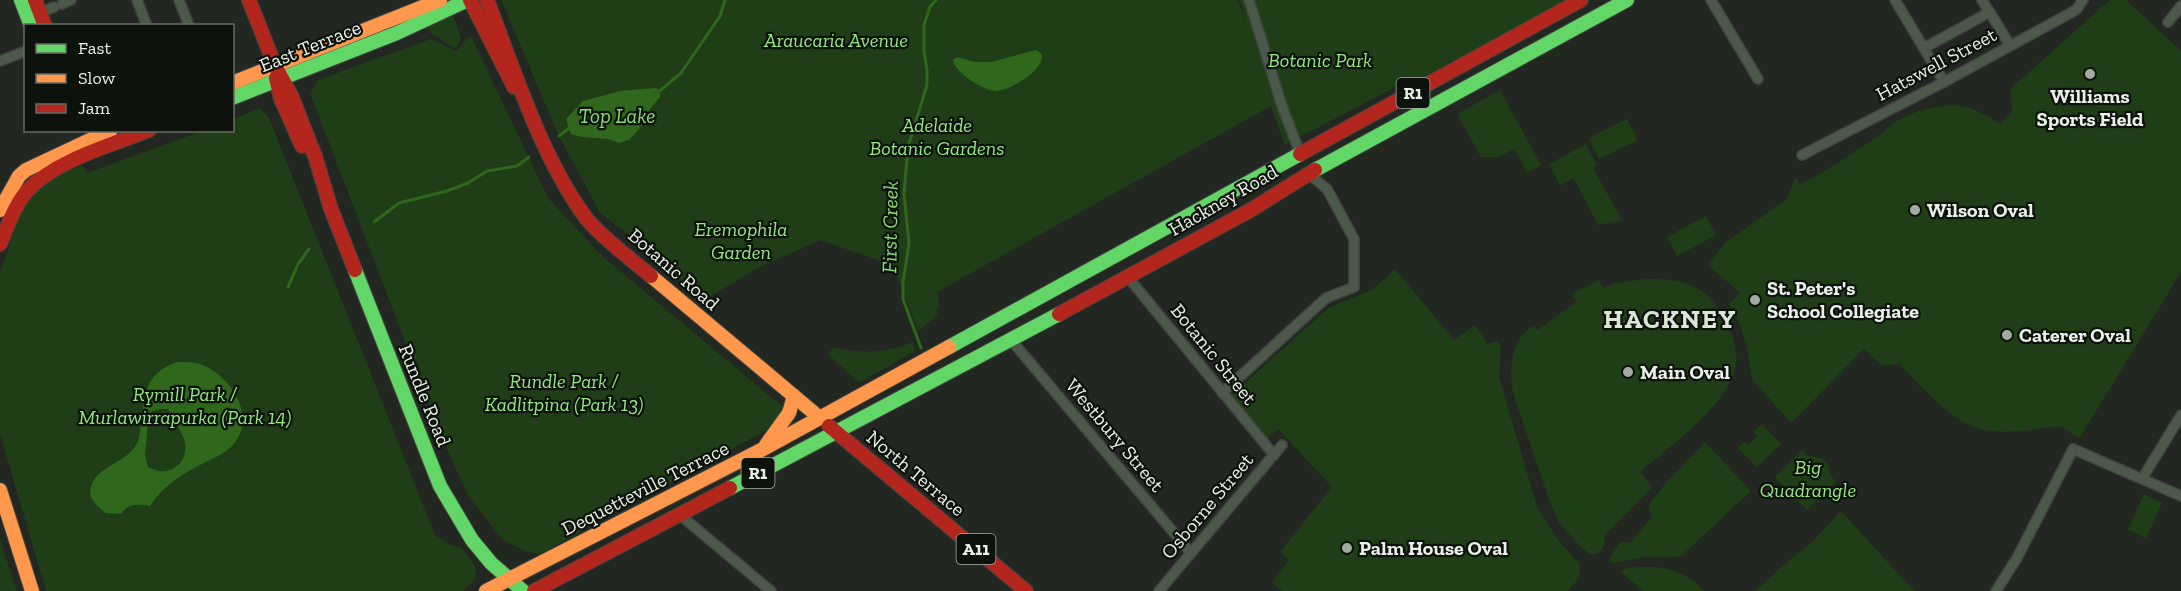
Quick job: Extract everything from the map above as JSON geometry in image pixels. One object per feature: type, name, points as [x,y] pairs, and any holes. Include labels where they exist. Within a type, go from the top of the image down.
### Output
[{"type":"main road","points":[[21,0],[30,24]]},
{"type":"main road","name":"Rundle Road","points":[[249,0],[278,75],[315,156],[331,209],[440,486],[472,540],[491,563],[523,591]]},
{"type":"main road","name":"East Terrace","points":[[394,26],[440,0]]},
{"type":"main road","name":"East Terrace","points":[[234,97],[278,75],[394,26],[469,0]]},
{"type":"main road","name":"Botanic Road","points":[[469,0],[535,123]]},
{"type":"main road","name":"Botanic Road","points":[[488,0],[535,123],[562,180],[587,219],[628,257],[820,418]]},
{"type":"main road","name":"Hackney Road","points":[[820,418],[1581,0]]},
{"type":"main road","name":"Hackney Road","points":[[837,432],[1249,211],[1325,164],[1627,0]]},
{"type":"main road","name":"East Terrace","points":[[234,83],[278,75]]},
{"type":"main road","points":[[1300,153],[1310,158],[1410,105],[1438,102]]},
{"type":"main road","points":[[75,132],[88,145]]},
{"type":"main road","points":[[0,244],[23,196],[33,184],[108,132]]},
{"type":"main road","points":[[0,210],[17,180],[26,170],[88,145],[140,132]]},
{"type":"main road","points":[[961,341],[989,351]]},
{"type":"main road","points":[[763,449],[789,413],[794,396]]},
{"type":"main road","name":"Dequetteville Terrace","points":[[486,591],[820,418]]},
{"type":"main road","name":"A11","points":[[820,418],[837,432]]},
{"type":"main road","name":"Dequetteville Terrace","points":[[534,591],[837,432]]},
{"type":"main road","name":"North Terrace","points":[[837,432],[1026,591]]},
{"type":"main road","points":[[0,490],[32,591]]},
{"type":"main road","points":[[669,497],[680,515]]},
{"type":"main road","points":[[562,591],[564,586],[595,559]]},
{"type":"street","points":[[137,0],[146,24]]},
{"type":"street","points":[[179,0],[188,24]]},
{"type":"street","points":[[1249,0],[1283,109],[1300,153]]},
{"type":"street","points":[[1711,0],[1758,79]]},
{"type":"street","points":[[1895,0],[1944,82]]},
{"type":"street","points":[[1983,0],[2010,45]]},
{"type":"street","name":"Hatswell Street","points":[[1802,155],[1944,82],[2076,10],[2083,0]]},
{"type":"street","points":[[40,13],[62,4]]},
{"type":"street","points":[[2168,22],[2181,6]]},
{"type":"street","points":[[1924,48],[1990,12]]},
{"type":"street","points":[[0,61],[24,52]]},
{"type":"street","points":[[1222,393],[1326,298],[1354,287],[1354,239],[1327,189],[1325,164]]},
{"type":"street","points":[[1309,174],[1327,189]]},
{"type":"street","name":"Botanic Street","points":[[1127,276],[1274,454]]},
{"type":"street","name":"Westbury Street","points":[[1011,340],[1191,553]]},
{"type":"street","points":[[2142,478],[2181,416]]},
{"type":"street","name":"Osborne Street","points":[[1159,591],[1282,445]]},
{"type":"street","points":[[1996,591],[2017,558],[2073,449],[2181,496]]},
{"type":"street","points":[[680,515],[771,591]]},
{"type":"green space","name":"Adelaide Botanic Gardens","points":[[501,0],[1238,0],[1246,23],[1240,0],[1571,0],[1460,60],[1451,61],[1410,87],[1406,89],[1397,86],[1285,145],[1271,106],[937,292],[940,305],[937,307],[937,315],[918,332],[893,265],[820,240],[758,268],[702,301],[647,253],[645,247],[600,213],[559,136]]},
{"type":"green space","points":[[2110,0],[2126,0],[2181,51],[2181,272],[2079,439],[2061,426],[2008,432],[1977,428],[1945,409],[1899,364],[1882,366],[1864,349],[1791,423],[1752,379],[1747,348],[1740,325],[1729,304],[1740,293],[1708,265],[1726,242],[1787,199],[1795,178],[1801,184],[1810,179],[1871,141],[1904,117],[1929,108],[1956,106],[1974,110],[2001,124],[2012,111],[2010,89]]},
{"type":"green space","points":[[453,15],[461,38],[457,47],[454,48],[431,33],[428,25]]},
{"type":"green space","name":"Rundle Park / Kadlitpina (Park 13)","points":[[470,36],[548,198],[601,255],[784,408],[765,431],[540,554],[525,551],[503,540],[468,496],[442,438],[310,93],[318,80],[431,39],[456,51]]},
{"type":"green space","points":[[1500,90],[1541,165],[1527,173],[1514,149],[1499,157],[1481,157],[1457,114]]},
{"type":"green space","name":"Rymill Park / Murlawirrapurka (Park 14)","points":[[260,108],[269,118],[435,535],[450,545],[461,547],[475,566],[476,579],[463,591],[46,591],[0,434],[0,272],[15,223],[26,201],[33,193],[60,175],[82,165],[87,173],[199,132],[234,132],[234,119]]},
{"type":"green space","points":[[1627,119],[1638,140],[1599,159],[1589,138]]},
{"type":"green space","points":[[1586,144],[1597,166],[1593,168],[1622,220],[1598,225],[1574,179],[1588,171],[1560,185],[1549,164]]},
{"type":"green space","points":[[1706,216],[1716,235],[1677,256],[1667,237]]},
{"type":"green space","points":[[1395,269],[1454,340],[1475,325],[1488,344],[1497,341],[1501,347],[1499,377],[1537,507],[1559,541],[1580,564],[1579,578],[1568,591],[1282,591],[1272,582],[1289,560],[1280,552],[1332,487],[1278,429],[1266,439],[1230,397],[1328,308],[1372,290]]},
{"type":"green space","points":[[1646,279],[1689,284],[1698,288],[1713,302],[1731,332],[1736,355],[1735,369],[1730,383],[1709,411],[1640,472],[1652,487],[1604,536],[1605,545],[1599,553],[1591,555],[1559,523],[1550,502],[1513,393],[1511,375],[1513,355],[1520,338],[1526,331],[1534,326],[1538,330],[1576,302],[1572,294],[1599,280],[1603,288],[1616,283]]},
{"type":"green space","points":[[913,342],[915,351],[859,383],[828,354],[834,347],[854,351],[874,351]]},
{"type":"green space","points":[[1762,424],[1781,444],[1757,467],[1738,448],[1744,441],[1748,445],[1757,436],[1753,432]]},
{"type":"green space","points":[[1705,442],[1751,491],[1681,556],[1644,557],[1611,562],[1609,559],[1620,542],[1630,543],[1652,517],[1649,505],[1665,484]]},
{"type":"green space","name":"Big Quadrangle","points":[[1802,450],[1808,456],[1824,460],[1829,466],[1830,475],[1836,482],[1807,510],[1777,480],[1776,476]]},
{"type":"green space","points":[[2144,494],[2162,503],[2146,538],[2128,529]]},
{"type":"green space","points":[[1841,511],[1914,591],[1755,591],[1809,545]]},
{"type":"green space","points":[[0,540],[17,591],[0,591]]},
{"type":"green space","points":[[1656,567],[1673,571],[1689,578],[1704,591],[1643,591],[1621,572],[1623,569]]},
{"type":"water","points":[[1036,50],[1042,54],[1038,67],[1033,73],[1011,87],[997,91],[985,88],[971,80],[959,70],[953,60],[958,57],[975,62],[991,62]]},
{"type":"water","name":"Top Lake","points":[[655,88],[661,96],[650,109],[640,128],[629,140],[619,143],[608,139],[571,134],[566,119],[583,101],[620,91]]},
{"type":"water","points":[[178,362],[189,362],[205,366],[216,372],[233,390],[239,401],[242,424],[239,435],[232,446],[219,456],[174,481],[150,506],[134,505],[121,514],[106,513],[92,498],[91,487],[99,474],[133,450],[140,434],[143,404],[148,386],[153,378],[167,366]],"holes":[[[160,409],[168,409],[182,434],[185,451],[180,464],[175,468],[155,470],[148,467],[145,455],[149,414]]]},
{"type":"waterway","points":[[656,94],[681,73],[720,16],[725,0]]},
{"type":"waterway","name":"First Creek","points":[[921,348],[903,299],[909,243],[904,194],[908,147],[927,85],[924,25],[930,7],[936,0]]},
{"type":"waterway","points":[[559,136],[572,126]]},
{"type":"waterway","points":[[374,222],[399,203],[447,191],[468,183],[487,171],[517,166],[529,157]]},
{"type":"waterway","points":[[288,287],[298,264],[309,249]]},
{"type":"traffic: fast","points":[[21,0],[30,24]]},
{"type":"traffic: fast","points":[[234,97],[397,33],[468,0]]},
{"type":"traffic: fast","points":[[1315,170],[1627,0]]},
{"type":"traffic: fast","points":[[949,347],[1300,154]]},
{"type":"traffic: fast","points":[[355,270],[440,486],[472,540],[491,563],[523,591]]},
{"type":"traffic: fast","points":[[730,488],[1059,314]]},
{"type":"traffic: slow","points":[[234,82],[440,0]]},
{"type":"traffic: slow","points":[[0,210],[19,176],[26,170],[107,132]]},
{"type":"traffic: slow","points":[[651,276],[820,418]]},
{"type":"traffic: slow","points":[[486,591],[763,449],[949,347]]},
{"type":"traffic: slow","points":[[766,445],[789,413],[794,396]]},
{"type":"traffic: slow","points":[[0,490],[32,591]]},
{"type":"traffic: jam","points":[[35,0],[44,24]]},
{"type":"traffic: jam","points":[[249,0],[315,156],[331,209],[355,270]]},
{"type":"traffic: jam","points":[[470,0],[514,87]]},
{"type":"traffic: jam","points":[[487,0],[542,141],[570,194],[592,225],[651,276]]},
{"type":"traffic: jam","points":[[1300,154],[1581,0]]},
{"type":"traffic: jam","points":[[276,78],[281,99],[302,146]]},
{"type":"traffic: jam","points":[[0,244],[19,202],[40,179],[85,154],[144,132]]},
{"type":"traffic: jam","points":[[1059,314],[1249,211],[1315,170]]},
{"type":"traffic: jam","points":[[829,426],[1026,591]]},
{"type":"traffic: jam","points":[[534,591],[730,488]]},
{"type":"place","name":"Williams Sports Field","points":[[2090,74]]},
{"type":"place","name":"Wilson Oval","points":[[1915,210]]},
{"type":"place","name":"St. Peter's School Collegiate","points":[[1755,300]]},
{"type":"place","name":"Caterer Oval","points":[[2007,335]]},
{"type":"place","name":"Main Oval","points":[[1628,372]]},
{"type":"place","name":"Palm House Oval","points":[[1347,548]]},
{"type":"district","name":"HACKNEY","points":[[1670,319]]},
{"type":"park label","name":"Araucaria Avenue","points":[[836,40]]},
{"type":"park label","name":"Botanic Park","points":[[1320,60]]},
{"type":"park label","name":"Eremophila Garden","points":[[741,240]]}]
